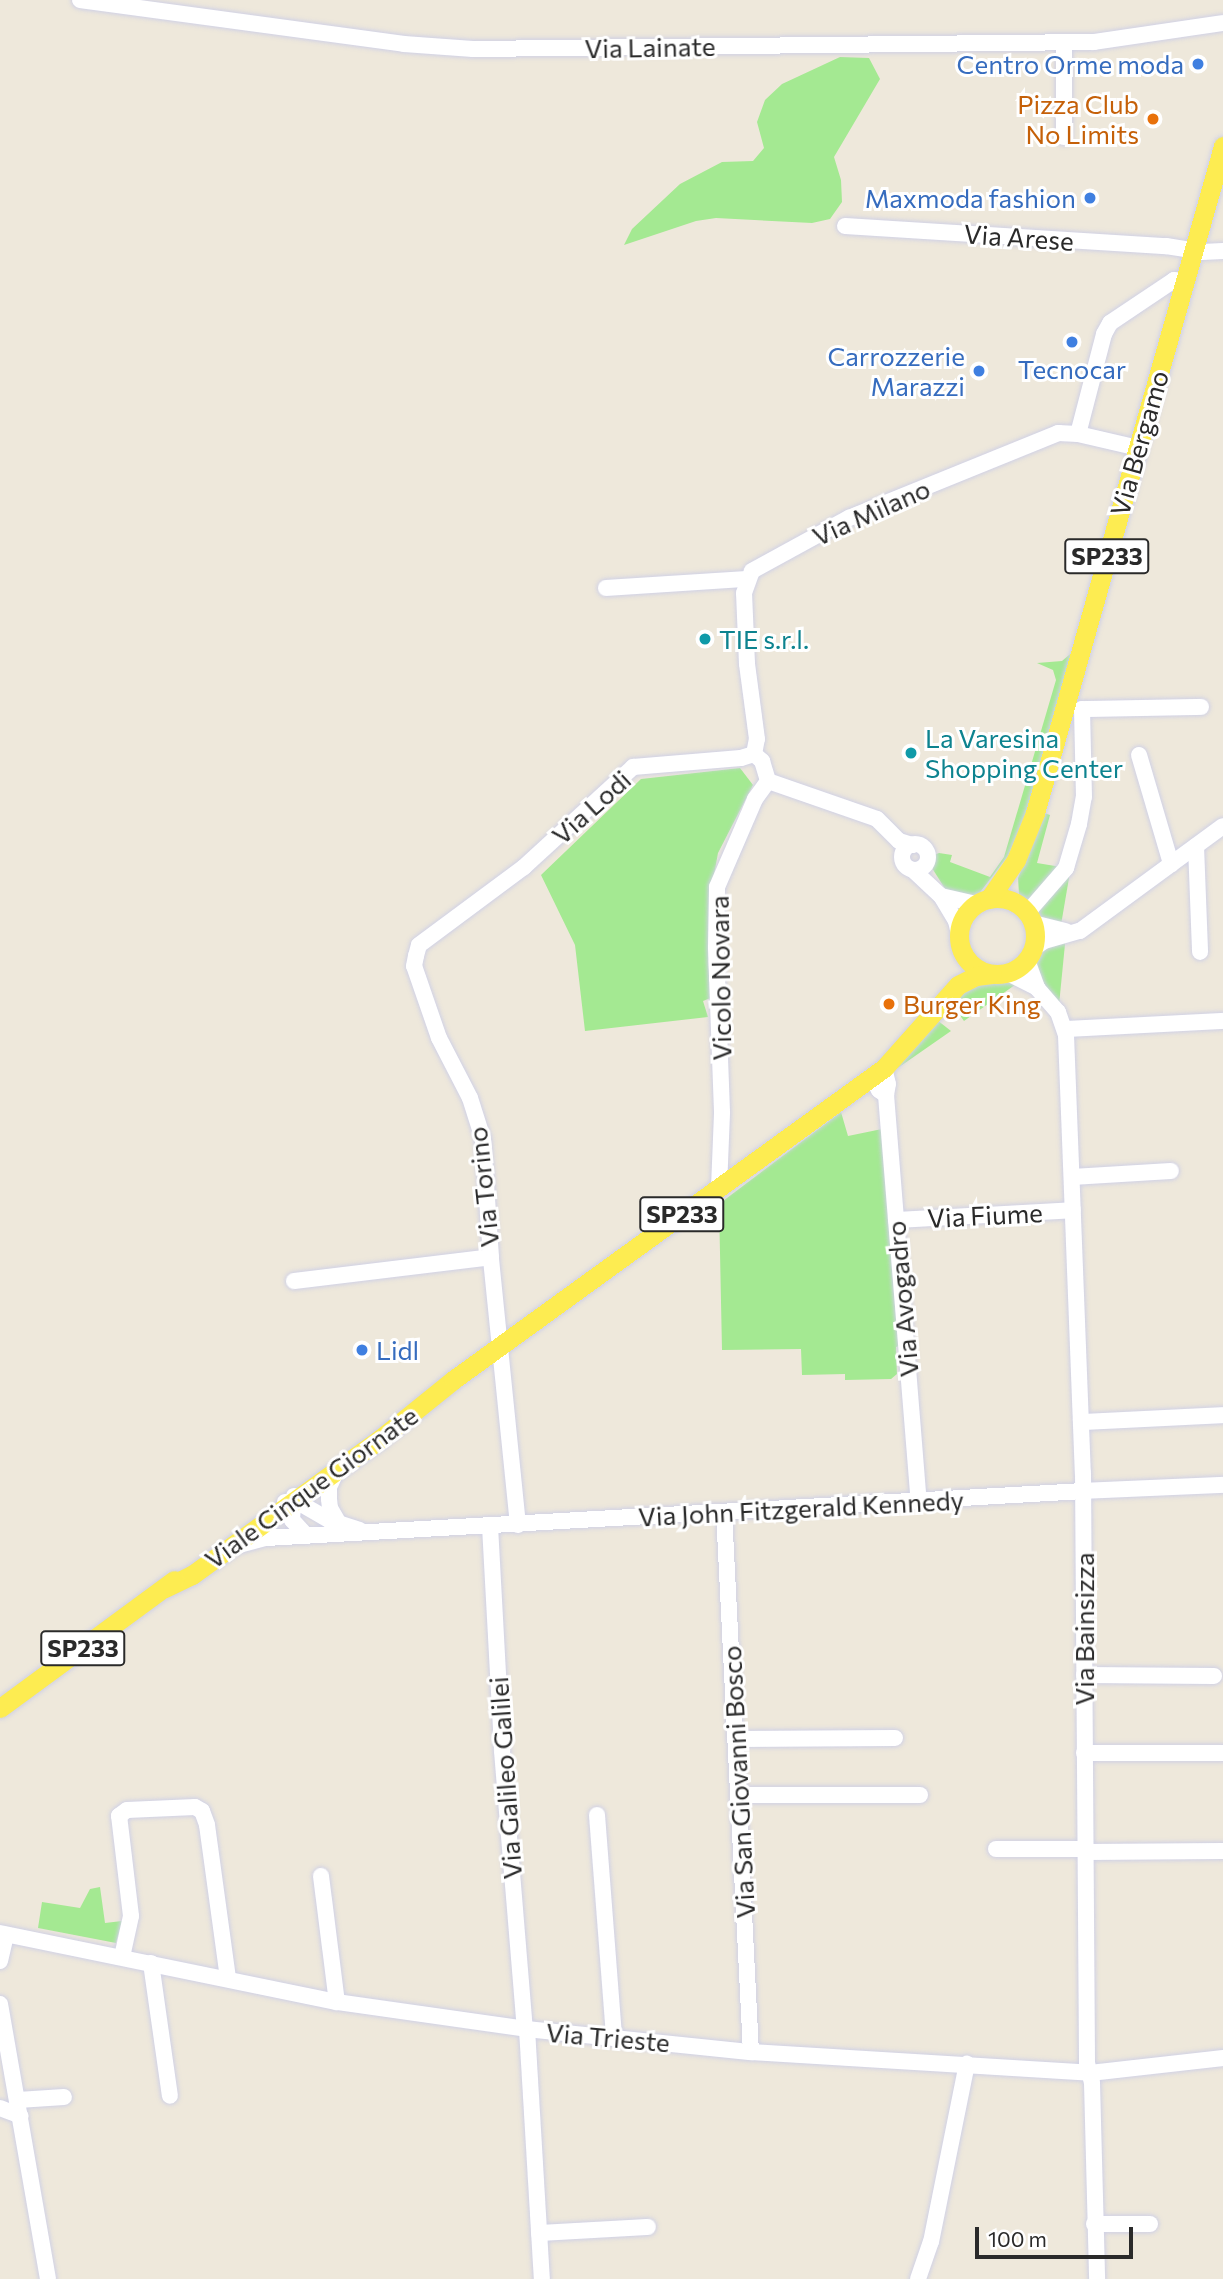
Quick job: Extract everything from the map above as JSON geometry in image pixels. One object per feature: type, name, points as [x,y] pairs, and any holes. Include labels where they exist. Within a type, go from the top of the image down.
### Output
[{"type":"main road","name":"Via Bergamo","points":[[1027,914],[1012,884],[1016,860],[1042,790],[1223,146]]},
{"type":"main road","name":"Via Bergamo","points":[[983,902],[1016,860]]},
{"type":"main road","points":[[983,902],[1003,898],[1027,914]]},
{"type":"main road","name":"SP233","points":[[961,944],[964,919],[983,902]]},
{"type":"main road","name":"SP233","points":[[1000,973],[1030,955],[1027,914]]},
{"type":"main road","points":[[961,944],[977,968],[1000,973]]},
{"type":"main road","name":"Viale Cinque Giornate","points":[[908,1045],[953,979],[961,944]]},
{"type":"main road","name":"Viale Cinque Giornate","points":[[230,1541],[337,1470],[453,1380],[878,1072],[908,1045],[958,985],[976,976],[1000,973]]},
{"type":"main road","name":"Viale Cinque Giornate","points":[[0,1708],[230,1541],[375,1430],[453,1380]]},
{"type":"street","name":"Via Lainate","points":[[80,0],[451,48],[1064,42],[1116,40],[1223,23]]},
{"type":"street","points":[[1064,42],[1064,136]]},
{"type":"street","name":"Via Arese","points":[[845,226],[1223,251]]},
{"type":"street","points":[[1078,434],[1104,334],[1110,323],[1174,280],[1183,281]]},
{"type":"street","name":"Via Milano","points":[[747,579],[761,565],[849,518],[1058,433],[1078,434],[1138,448]]},
{"type":"street","points":[[606,588],[747,579],[744,593],[746,650],[757,739],[754,754],[762,761],[768,781],[877,819],[899,841],[925,849],[936,890]]},
{"type":"street","points":[[1091,921],[1065,931],[1027,914],[1066,868],[1079,824],[1084,797],[1082,709],[1201,707]]},
{"type":"street","name":"Via Lodi","points":[[416,956],[419,945],[524,867],[633,767],[741,758],[754,754]]},
{"type":"street","points":[[1139,755],[1171,864]]},
{"type":"street","name":"Vicolo Novara","points":[[719,1188],[722,1112],[716,947],[717,887],[755,799],[768,781]]},
{"type":"street","points":[[1030,955],[1044,941],[1080,931],[1223,826]]},
{"type":"street","points":[[892,835],[908,865],[936,890],[956,921],[961,944]]},
{"type":"street","points":[[908,865],[905,849],[912,845]]},
{"type":"street","points":[[1196,846],[1200,952]]},
{"type":"street","points":[[908,865],[920,869],[928,861]]},
{"type":"street","points":[[936,890],[983,902]]},
{"type":"street","name":"Via Bainsizza","points":[[1030,955],[1037,988]]},
{"type":"street","name":"Via Torino","points":[[416,956],[414,966],[439,1038],[470,1098],[482,1139],[518,1525]]},
{"type":"street","name":"Via Bainsizza","points":[[1000,973],[1037,988],[1058,1012],[1065,1029],[1082,1422],[1085,1851],[1097,2279]]},
{"type":"street","points":[[1065,1029],[1223,1021]]},
{"type":"street","name":"Via Avogadro","points":[[878,1072],[879,1090],[886,1095],[919,1502]]},
{"type":"street","points":[[1072,1177],[1171,1171]]},
{"type":"street","name":"Via Fiume","points":[[896,1220],[1073,1210]]},
{"type":"street","points":[[294,1282],[491,1257]]},
{"type":"street","points":[[1082,1422],[1223,1415]]},
{"type":"street","points":[[307,1536],[292,1520],[294,1496],[362,1444],[375,1430]]},
{"type":"street","points":[[337,1470],[329,1487],[329,1499],[330,1508],[341,1525]]},
{"type":"street","name":"Via John Fitzgerald Kennedy","points":[[230,1541],[919,1502],[1083,1490],[1223,1486]]},
{"type":"street","name":"Via John Fitzgerald Kennedy","points":[[292,1502],[341,1525],[378,1533]]},
{"type":"street","name":"Via San Giovanni Bosco","points":[[724,1512],[751,2052]]},
{"type":"street","name":"Via Galileo Galilei","points":[[490,1526],[502,1751],[526,2029],[542,2279]]},
{"type":"street","points":[[1084,1675],[1214,1676]]},
{"type":"street","points":[[736,1739],[895,1738]]},
{"type":"street","points":[[1084,1753],[1223,1753]]},
{"type":"street","points":[[739,1795],[920,1795]]},
{"type":"street","points":[[122,1957],[131,1916],[119,1816],[127,1810],[195,1807],[202,1811],[207,1825],[228,1979]]},
{"type":"street","points":[[597,1815],[614,2035]]},
{"type":"street","points":[[996,1849],[1223,1851]]},
{"type":"street","points":[[321,1876],[337,2002]]},
{"type":"street","points":[[0,1961],[3,1934]]},
{"type":"street","name":"Via Trieste","points":[[3,1934],[337,2002],[526,2029],[614,2035],[751,2052],[1090,2073],[1223,2058]]},
{"type":"street","points":[[150,1963],[170,2096]]},
{"type":"street","points":[[0,2004],[7,2077],[20,2108],[48,2279]]},
{"type":"street","points":[[918,2279],[930,2242],[967,2064]]},
{"type":"street","points":[[0,2109],[20,2108],[64,2097]]},
{"type":"street","points":[[1094,2224],[1150,2224]]},
{"type":"street","points":[[539,2233],[648,2227]]},
{"type":"green space","points":[[840,57],[869,58],[880,79],[834,157],[841,180],[842,202],[830,219],[812,223],[716,218],[696,221],[624,245],[632,229],[680,184],[722,162],[753,161],[764,148],[757,122],[765,100],[782,84]]},
{"type":"green space","points":[[1075,650],[1041,777],[1008,856],[978,895],[971,898],[947,892],[932,868],[934,855],[952,855],[950,862],[990,877],[1004,857],[1056,680],[1053,670],[1037,663],[1062,661]]},
{"type":"green space","points":[[740,768],[753,785],[718,853],[709,903],[713,997],[703,1001],[708,1017],[585,1031],[575,945],[541,875],[641,779]]},
{"type":"green space","points":[[1044,813],[1050,815],[1037,863],[1061,867],[1025,902],[1019,894],[1018,878]]},
{"type":"green space","points":[[1070,872],[1060,928],[1038,917],[1038,910]]},
{"type":"green space","points":[[1063,940],[1065,944],[1059,1005],[1034,976],[1033,963],[1037,953]]},
{"type":"green space","points":[[1011,980],[1019,982],[964,1021],[959,1014],[953,1018],[944,1011],[971,984]]},
{"type":"green space","points":[[937,1020],[951,1031],[892,1072],[926,1036]]},
{"type":"green space","points":[[841,1112],[848,1136],[882,1129],[899,1346],[896,1347],[897,1374],[891,1379],[845,1380],[845,1374],[802,1375],[801,1349],[722,1350],[719,1204]]},
{"type":"green space","points":[[100,1887],[105,1923],[122,1921],[116,1943],[38,1928],[42,1902],[80,1908],[90,1889]]},
{"type":"place","name":"Centro Orme moda","points":[[1198,64]]},
{"type":"place","name":"Pizza Club No Limits","points":[[1153,119]]},
{"type":"place","name":"Maxmoda fashion","points":[[1090,198]]},
{"type":"place","name":"Tecnocar","points":[[1072,342]]},
{"type":"place","name":"Carrozzerie Marazzi","points":[[979,371]]},
{"type":"place","name":"TIE s.r.l.","points":[[705,639]]},
{"type":"place","name":"La Varesina Shopping Center","points":[[911,753]]},
{"type":"place","name":"Burger King","points":[[889,1004]]},
{"type":"place","name":"Lidl","points":[[362,1350]]}]
